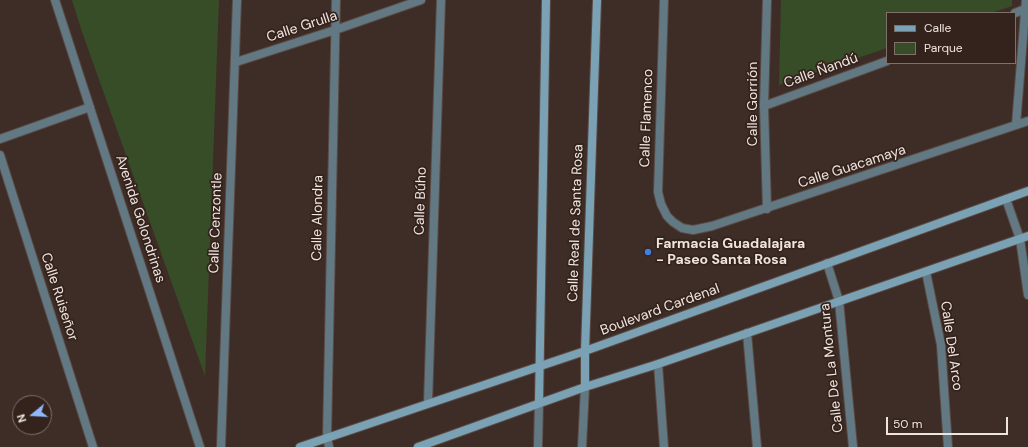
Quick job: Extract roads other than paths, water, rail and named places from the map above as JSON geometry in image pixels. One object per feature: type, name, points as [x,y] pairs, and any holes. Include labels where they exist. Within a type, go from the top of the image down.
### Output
[{"type":"street","name":"Avenida Golondrinas","points":[[56,0],[200,447]]},
{"type":"street","name":"Calle Cenzontle","points":[[221,447],[236,62],[237,0]]},
{"type":"street","name":"Calle Alondra","points":[[329,447],[327,437],[336,0]]},
{"type":"street","name":"Calle Grulla","points":[[236,62],[421,0]]},
{"type":"street","name":"Calle Búho","points":[[428,403],[441,0]]},
{"type":"street","points":[[538,447],[546,0]]},
{"type":"street","name":"Calle Real de Santa Rosa","points":[[582,447],[596,0]]},
{"type":"street","name":"Calle Flamenco","points":[[664,0],[658,192],[661,204],[667,216],[682,228]]},
{"type":"street","name":"Calle Gorrión","points":[[767,0],[764,106],[767,209]]},
{"type":"street","points":[[1016,125],[1026,0]]},
{"type":"street","points":[[1016,12],[1025,9]]},
{"type":"street","name":"Calle Ñandú","points":[[764,106],[886,61]]},
{"type":"street","points":[[0,139],[90,107]]},
{"type":"street","name":"Calle Guacamaya","points":[[682,228],[693,230],[712,226],[767,209],[1028,121]]},
{"type":"street","name":"Calle Ruiseñor","points":[[0,155],[93,447]]},
{"type":"street","name":"Boulevard Cardenal","points":[[300,447],[585,351],[1028,191]]},
{"type":"street","points":[[1006,199],[1020,239],[1028,295]]},
{"type":"street","points":[[418,447],[440,443],[540,402],[658,364],[839,300],[926,272],[1028,236]]},
{"type":"street","name":"Calle De La Montura","points":[[827,263],[839,300],[853,447]]},
{"type":"street","name":"Calle Del Arco","points":[[926,272],[940,345],[948,447]]},
{"type":"street","points":[[747,333],[757,447]]},
{"type":"street","points":[[658,364],[664,447]]},
{"type":"place","name":"Farmacia Guadalajara - Paseo Santa Rosa","points":[[648,252]]}]
